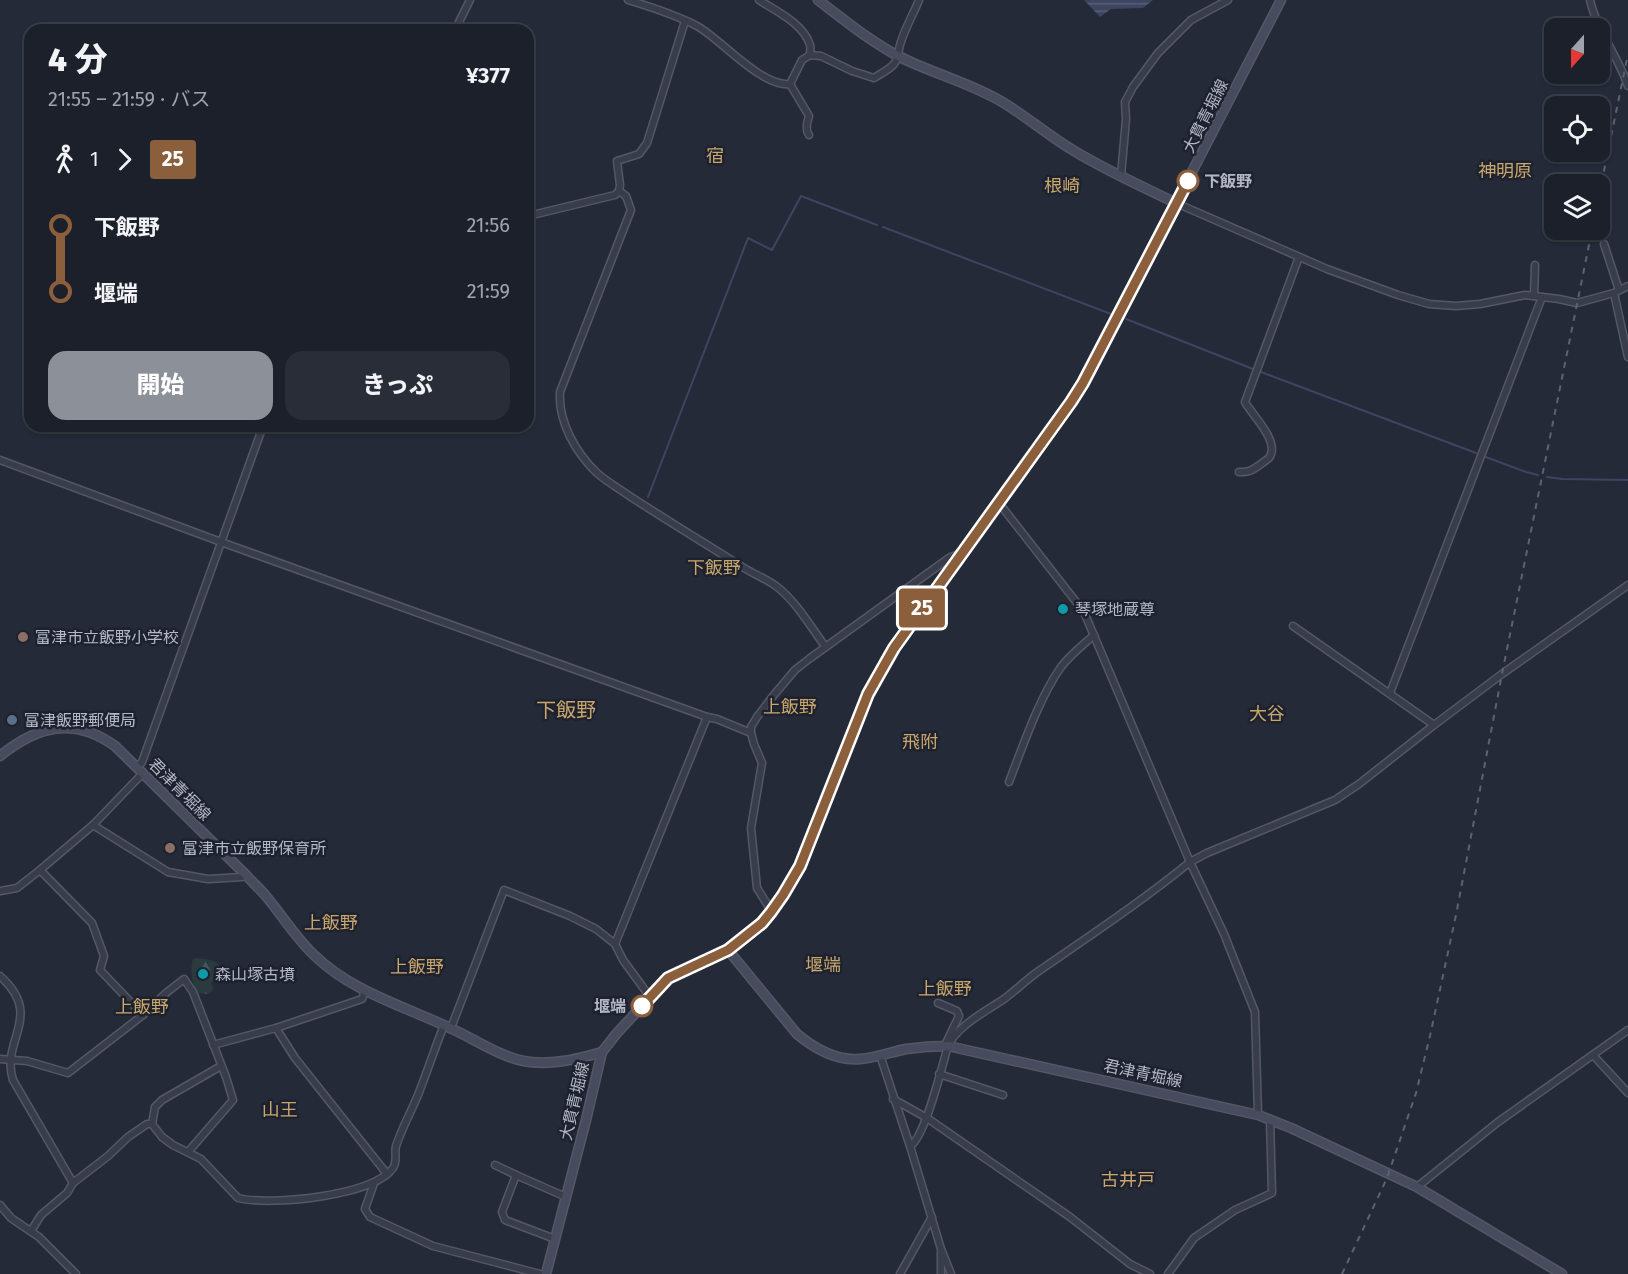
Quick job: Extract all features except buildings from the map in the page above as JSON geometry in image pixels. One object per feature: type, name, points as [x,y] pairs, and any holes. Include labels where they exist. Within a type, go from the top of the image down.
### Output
[{"type":"main road","points":[[818,0],[899,56],[960,81],[1004,103],[1098,165],[1176,203]]},
{"type":"main road","name":"大貫青堀線","points":[[546,1274],[602,1052],[616,1032],[668,978],[728,950],[762,923],[783,895],[800,866],[878,674],[894,648],[1083,383],[1281,0]]},
{"type":"main road","name":"君津青堀線","points":[[0,756],[25,738],[46,730],[70,728],[94,733],[115,746],[246,875],[315,956],[336,973],[365,991],[500,1053],[528,1062],[550,1063],[583,1058],[602,1052]]},
{"type":"main road","name":"君津青堀線","points":[[728,950],[797,1034],[827,1053],[849,1059],[859,1059],[907,1049],[946,1046],[1258,1115],[1417,1187],[1562,1274]]},
{"type":"street","points":[[458,24],[471,0]]},
{"type":"street","points":[[628,0],[686,21],[711,34],[747,66],[764,77],[783,85],[790,84]]},
{"type":"street","points":[[759,0],[801,29],[810,44],[810,55]]},
{"type":"street","points":[[790,84],[802,60],[810,55],[820,56],[852,71],[874,78],[894,64],[899,56],[899,47],[919,0]]},
{"type":"street","points":[[1120,176],[1126,119],[1125,102],[1132,87],[1158,53],[1191,20],[1228,0]]},
{"type":"street","points":[[1590,0],[1594,16],[1628,86]]},
{"type":"street","points":[[534,215],[615,195],[619,191],[616,161],[639,154],[647,143],[686,21]]},
{"type":"street","points":[[790,84],[809,116],[807,126],[809,135]]},
{"type":"street","points":[[619,191],[627,196],[631,210],[560,392],[559,404],[572,441],[598,474],[643,505],[776,586],[793,603],[825,646]]},
{"type":"street","points":[[1176,203],[1364,284],[1429,304],[1456,306],[1480,304],[1525,295],[1559,298],[1577,303],[1616,292],[1628,286]]},
{"type":"street","points":[[1604,244],[1628,357]]},
{"type":"street","points":[[1239,472],[1249,472],[1269,458],[1272,451],[1264,429],[1245,402],[1299,257]]},
{"type":"street","points":[[1534,296],[1535,265]]},
{"type":"street","points":[[1390,693],[1542,297]]},
{"type":"street","points":[[0,891],[17,888],[93,825],[140,771],[261,432]]},
{"type":"street","points":[[0,460],[751,733]]},
{"type":"street","points":[[999,503],[1084,612],[1190,862],[1224,934],[1255,1012],[1258,1115]]},
{"type":"street","points":[[771,912],[757,888],[751,828],[762,763],[751,733],[757,717],[795,670],[825,646],[949,558],[962,553]]},
{"type":"street","points":[[946,1046],[961,1029],[1190,862],[1335,800],[1359,784],[1434,724],[1628,585]]},
{"type":"street","points":[[1293,626],[1434,724]]},
{"type":"street","points":[[1009,782],[1046,693],[1061,667],[1094,635]]},
{"type":"street","points":[[615,944],[708,717]]},
{"type":"street","points":[[93,825],[168,872],[208,879],[242,878],[246,875]]},
{"type":"street","points":[[40,870],[92,923],[104,956],[100,970],[143,1015]]},
{"type":"street","points":[[221,1066],[162,1100],[155,1107],[152,1124],[162,1137],[173,1145],[201,1159],[238,1198],[263,1201],[315,1198],[374,1183],[394,1166],[396,1145],[504,890],[570,916],[596,929],[615,944],[623,960],[650,997]]},
{"type":"street","points":[[0,976],[8,983],[21,1008],[20,1027],[9,1059],[9,1070],[73,1183]]},
{"type":"street","points":[[0,1059],[27,1061],[68,1073],[143,1015],[184,979],[193,992],[233,1100],[188,1152]]},
{"type":"street","points":[[213,1045],[276,1028],[362,999],[365,991]]},
{"type":"street","points":[[910,1146],[915,1143],[927,1118],[946,1046],[959,1016],[957,1011],[938,1003]]},
{"type":"street","points":[[276,1028],[295,1058],[387,1174]]},
{"type":"street","points":[[1417,1187],[1498,1122],[1628,1030]]},
{"type":"street","points":[[880,1055],[941,1249],[951,1274]]},
{"type":"street","points":[[1593,1055],[1628,1093]]},
{"type":"street","points":[[939,1074],[1003,1095]]},
{"type":"street","points":[[893,1099],[927,1118],[1070,1217],[1130,1264],[1150,1274]]},
{"type":"street","points":[[1168,1274],[1194,1238],[1235,1210],[1272,1193],[1270,1119]]},
{"type":"street","points":[[31,1231],[41,1215],[67,1193],[73,1183],[128,1137],[147,1124],[152,1124]]},
{"type":"street","points":[[495,1165],[566,1197]]},
{"type":"street","points":[[516,1174],[502,1212],[505,1220],[555,1239]]},
{"type":"street","points":[[374,1183],[365,1209],[370,1216],[433,1246],[540,1274]]},
{"type":"street","points":[[0,1205],[11,1218],[31,1231],[76,1274]]},
{"type":"street","points":[[900,1274],[932,1217]]},
{"type":"street","points":[[941,1249],[941,1274]]},
{"type":"green space","points":[[196,958],[215,962],[220,967],[217,977],[211,983],[212,991],[208,994],[199,993],[193,981],[192,963]]},
{"type":"water","points":[[1084,0],[1153,0],[1143,8],[1111,9],[1100,17]]},
{"type":"waterway","points":[[648,497],[748,238],[772,250],[801,196],[877,225]]},
{"type":"waterway","points":[[883,227],[1111,314]]},
{"type":"waterway","points":[[1126,319],[1253,369]]},
{"type":"waterway","points":[[1261,372],[1476,453]]},
{"type":"waterway","points":[[1483,456],[1538,475]]},
{"type":"waterway","points":[[1547,477],[1628,480]]},
{"type":"railway","points":[[1603,174],[1628,54]]},
{"type":"railway","points":[[1342,1274],[1387,1178],[1416,1093],[1430,1036],[1590,240]]},
{"type":"bus line","name":"25","points":[[642,1006],[668,978],[728,950],[762,923],[783,895],[800,866],[878,674],[894,648],[1083,383],[1188,181]]},
{"type":"place","name":"下飯野","points":[[1188,181]]},
{"type":"place","name":"琴塚地蔵尊","points":[[1063,609]]},
{"type":"place","name":"富津市立飯野小学校","points":[[23,637]]},
{"type":"place","name":"富津飯野郵便局","points":[[12,720]]},
{"type":"place","name":"富津市立飯野保育所","points":[[170,848]]},
{"type":"place","name":"森山塚古墳","points":[[203,974]]},
{"type":"place","name":"堰端","points":[[642,1006]]},
{"type":"district","name":"宿","points":[[715,156]]},
{"type":"district","name":"神明原","points":[[1505,171]]},
{"type":"district","name":"根崎","points":[[1062,186]]},
{"type":"district","name":"下飯野","points":[[714,568]]},
{"type":"district","name":"上飯野","points":[[790,707]]},
{"type":"district","name":"下飯野","points":[[566,710]]},
{"type":"district","name":"大谷","points":[[1267,714]]},
{"type":"district","name":"飛附","points":[[920,742]]},
{"type":"district","name":"上飯野","points":[[331,923]]},
{"type":"district","name":"堰端","points":[[823,965]]},
{"type":"district","name":"上飯野","points":[[417,967]]},
{"type":"district","name":"上飯野","points":[[945,989]]},
{"type":"district","name":"上飯野","points":[[142,1007]]},
{"type":"district","name":"山王","points":[[280,1110]]},
{"type":"district","name":"古井戸","points":[[1128,1180]]}]
